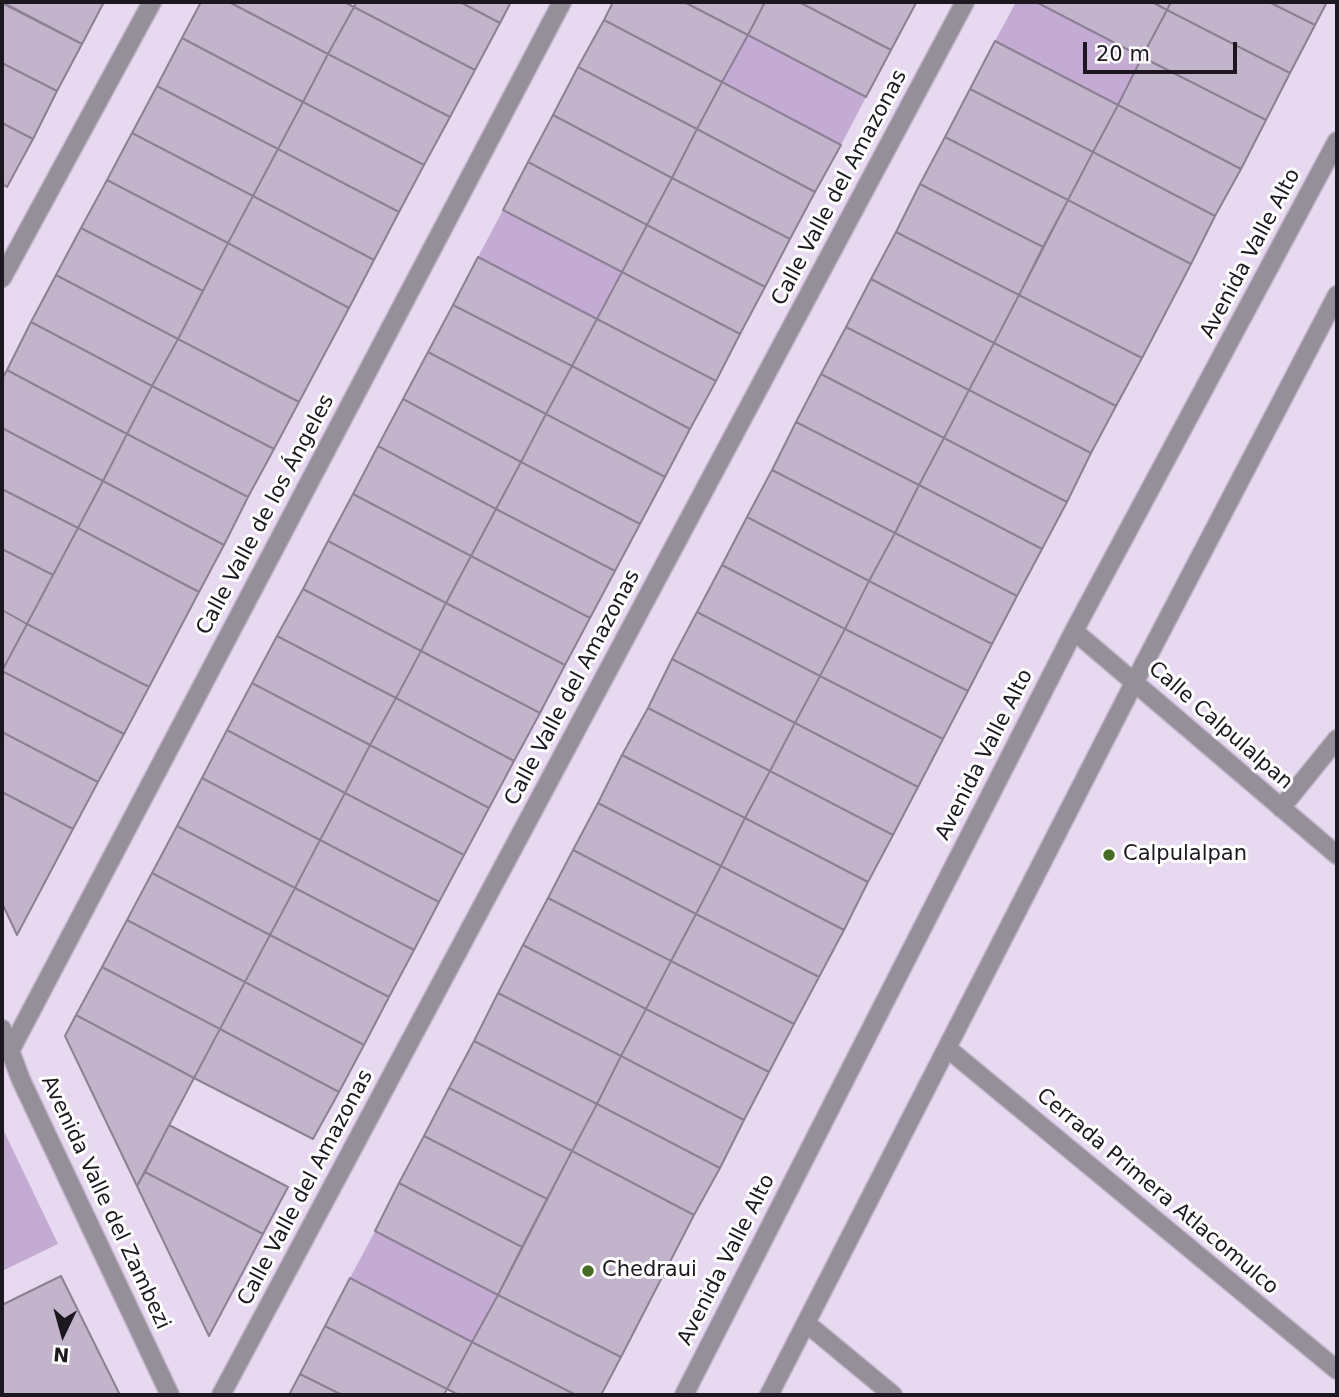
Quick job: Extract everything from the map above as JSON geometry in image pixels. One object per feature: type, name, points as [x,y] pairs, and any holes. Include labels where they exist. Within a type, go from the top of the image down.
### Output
[{"type":"street","points":[[2,278],[152,2]]},
{"type":"street","name":"Calle Valle de los Ángeles","points":[[11,1049],[562,2]]},
{"type":"street","name":"Calle Valle del Amazonas","points":[[221,1395],[965,2]]},
{"type":"street","name":"Avenida Valle Alto","points":[[684,1395],[1074,631],[1337,141]]},
{"type":"street","points":[[769,1395],[1134,683],[1337,295]]},
{"type":"street","name":"Calle Calpulalpan","points":[[1074,631],[1337,855]]},
{"type":"street","points":[[1281,808],[1337,739]]},
{"type":"street","name":"Avenida Valle del Zambezi","points":[[2,1029],[21,1080],[170,1395]]},
{"type":"street","name":"Cerrada Primera Atlacomulco","points":[[947,1048],[1337,1370]]},
{"type":"street","points":[[806,1324],[893,1395]]},
{"type":"shaded area","points":[[1016,2],[1036,2],[1142,57],[1118,105],[995,41]]},
{"type":"shaded area","points":[[748,35],[866,97],[841,145],[722,82]]},
{"type":"shaded area","points":[[503,210],[622,272],[597,319],[478,257]]},
{"type":"shaded area","points":[[2,1127],[58,1244],[2,1271]]},
{"type":"shaded area","points":[[375,1231],[498,1295],[472,1342],[350,1278]]},
{"type":"building","points":[[2,2],[104,2],[82,44]]},
{"type":"building","points":[[201,2],[229,2],[328,54],[303,102],[182,38]]},
{"type":"building","points":[[229,2],[344,2],[354,7],[328,54]]},
{"type":"building","points":[[356,2],[460,2],[500,23],[475,70],[354,7]]},
{"type":"building","points":[[460,2],[511,2],[500,23]]},
{"type":"building","points":[[613,2],[684,2],[748,35],[722,82],[604,20]]},
{"type":"building","points":[[684,2],[765,2],[748,35]]},
{"type":"building","points":[[765,2],[799,2],[891,50],[866,97],[748,35]]},
{"type":"building","points":[[799,2],[914,2],[916,3],[891,50]]},
{"type":"building","points":[[1036,2],[1152,2],[1167,10],[1142,57]]},
{"type":"building","points":[[1152,2],[1171,2],[1167,10]]},
{"type":"building","points":[[1171,2],[1269,2],[1315,25],[1290,73],[1167,10]]},
{"type":"building","points":[[1269,2],[1327,2],[1315,25]]},
{"type":"building","points":[[2,3],[82,44],[57,91],[2,63]]},
{"type":"building","points":[[354,7],[475,70],[450,117],[328,54]]},
{"type":"building","points":[[1167,10],[1290,73],[1266,120],[1142,57]]},
{"type":"building","points":[[604,20],[722,82],[697,129],[578,67]]},
{"type":"building","points":[[182,38],[303,102],[278,149],[157,86]]},
{"type":"building","points":[[995,41],[1118,105],[1093,152],[970,89]]},
{"type":"building","points":[[328,54],[450,117],[424,165],[303,102]]},
{"type":"building","points":[[1142,57],[1266,120],[1241,169],[1118,105]]},
{"type":"building","points":[[2,63],[57,91],[33,139],[2,123]]},
{"type":"building","points":[[578,67],[697,129],[672,178],[553,115]]},
{"type":"building","points":[[722,82],[841,145],[815,192],[697,129]]},
{"type":"building","points":[[157,86],[278,149],[253,196],[132,133]]},
{"type":"building","points":[[970,89],[1093,152],[1068,200],[945,137]]},
{"type":"building","points":[[303,102],[424,165],[399,212],[278,149]]},
{"type":"building","points":[[1118,105],[1241,169],[1215,216],[1093,152]]},
{"type":"building","points":[[553,115],[672,178],[647,225],[528,162]]},
{"type":"building","points":[[2,123],[33,139],[7,187],[2,184]]},
{"type":"building","points":[[697,129],[815,192],[790,239],[672,178]]},
{"type":"building","points":[[132,133],[253,196],[228,243],[107,180]]},
{"type":"building","points":[[945,137],[1068,200],[1043,247],[920,184]]},
{"type":"building","points":[[278,149],[399,212],[374,260],[253,196]]},
{"type":"building","points":[[1093,152],[1215,216],[1191,264],[1068,200]]},
{"type":"building","points":[[528,162],[647,225],[622,272],[503,210]]},
{"type":"building","points":[[672,178],[790,239],[765,287],[647,225]]},
{"type":"building","points":[[107,180],[228,243],[203,291],[81,228]]},
{"type":"building","points":[[920,184],[1043,247],[1019,295],[896,232]]},
{"type":"building","points":[[253,196],[374,260],[349,308],[228,243]]},
{"type":"building","points":[[1068,200],[1191,264],[1142,358],[1019,295]]},
{"type":"building","points":[[647,225],[765,287],[740,334],[622,272]]},
{"type":"building","points":[[81,228],[203,291],[178,339],[56,275]]},
{"type":"building","points":[[896,232],[1019,295],[994,343],[871,279]]},
{"type":"building","points":[[228,243],[349,308],[299,402],[178,339]]},
{"type":"building","points":[[478,257],[597,319],[572,366],[453,305]]},
{"type":"building","points":[[622,272],[740,334],[716,381],[597,319]]},
{"type":"building","points":[[56,275],[178,339],[152,386],[31,322]]},
{"type":"building","points":[[871,279],[994,343],[969,390],[846,327]]},
{"type":"building","points":[[1019,295],[1142,358],[1116,406],[994,343]]},
{"type":"building","points":[[453,305],[572,366],[546,414],[428,352]]},
{"type":"building","points":[[597,319],[716,381],[690,429],[572,366]]},
{"type":"building","points":[[31,322],[152,386],[127,434],[7,370]]},
{"type":"building","points":[[846,327],[969,390],[944,438],[821,374]]},
{"type":"building","points":[[178,339],[299,402],[274,449],[152,386]]},
{"type":"building","points":[[994,343],[1116,406],[1091,453],[969,390]]},
{"type":"building","points":[[428,352],[546,414],[521,462],[403,399]]},
{"type":"building","points":[[572,366],[690,429],[665,477],[546,414]]},
{"type":"building","points":[[7,370],[127,434],[103,481],[2,428],[2,379]]},
{"type":"building","points":[[821,374],[944,438],[919,485],[796,422]]},
{"type":"building","points":[[152,386],[274,449],[248,497],[127,434]]},
{"type":"building","points":[[969,390],[1091,453],[1067,502],[944,438]]},
{"type":"building","points":[[403,399],[521,462],[496,509],[378,446]]},
{"type":"building","points":[[546,414],[665,477],[640,524],[521,462]]},
{"type":"building","points":[[796,422],[919,485],[895,533],[772,470]]},
{"type":"building","points":[[2,428],[103,481],[78,528],[2,489]]},
{"type":"building","points":[[127,434],[248,497],[224,545],[103,481]]},
{"type":"building","points":[[944,438],[1067,502],[1042,549],[919,485]]},
{"type":"building","points":[[378,446],[496,509],[471,556],[353,494]]},
{"type":"building","points":[[521,462],[640,524],[615,571],[496,509]]},
{"type":"building","points":[[772,470],[895,533],[869,581],[747,517]]},
{"type":"building","points":[[103,481],[224,545],[199,592],[78,528]]},
{"type":"building","points":[[919,485],[1042,549],[1017,596],[895,533]]},
{"type":"building","points":[[2,489],[78,528],[53,575],[2,549]]},
{"type":"building","points":[[353,494],[471,556],[446,603],[328,541]]},
{"type":"building","points":[[496,509],[615,571],[590,618],[471,556]]},
{"type":"building","points":[[747,517],[869,581],[845,629],[722,565]]},
{"type":"building","points":[[78,528],[199,592],[149,687],[27,624]]},
{"type":"building","points":[[895,533],[1017,596],[992,644],[869,581]]},
{"type":"building","points":[[328,541],[446,603],[421,651],[303,589]]},
{"type":"building","points":[[2,549],[53,575],[27,624],[2,610]]},
{"type":"building","points":[[471,556],[590,618],[565,665],[446,603]]},
{"type":"building","points":[[722,565],[845,629],[820,676],[697,612]]},
{"type":"building","points":[[869,581],[992,644],[968,691],[845,629]]},
{"type":"building","points":[[303,589],[421,651],[396,698],[277,636]]},
{"type":"building","points":[[446,603],[565,665],[540,713],[421,651]]},
{"type":"building","points":[[2,610],[27,624],[2,671]]},
{"type":"building","points":[[697,612],[820,676],[795,723],[672,659]]},
{"type":"building","points":[[27,624],[149,687],[124,734],[2,671]]},
{"type":"building","points":[[845,629],[968,691],[943,739],[820,676]]},
{"type":"building","points":[[277,636],[396,698],[370,745],[252,683]]},
{"type":"building","points":[[421,651],[540,713],[514,761],[396,698]]},
{"type":"building","points":[[672,659],[795,723],[770,771],[648,708]]},
{"type":"building","points":[[2,671],[124,734],[98,782],[2,732]]},
{"type":"building","points":[[820,676],[943,739],[918,787],[795,723]]},
{"type":"building","points":[[252,683],[370,745],[345,793],[227,730]]},
{"type":"building","points":[[396,698],[514,761],[489,808],[370,745]]},
{"type":"building","points":[[648,708],[770,771],[745,818],[622,755]]},
{"type":"building","points":[[795,723],[918,787],[893,835],[770,771]]},
{"type":"building","points":[[227,730],[345,793],[320,840],[202,778]]},
{"type":"building","points":[[2,732],[98,782],[73,829],[2,792]]},
{"type":"building","points":[[370,745],[489,808],[464,855],[345,793]]},
{"type":"building","points":[[622,755],[745,818],[721,866],[598,803]]},
{"type":"building","points":[[770,771],[893,835],[868,882],[745,818]]},
{"type":"building","points":[[202,778],[320,840],[295,888],[177,826]]},
{"type":"building","points":[[2,792],[73,829],[17,935],[2,903]]},
{"type":"building","points":[[345,793],[464,855],[439,902],[320,840]]},
{"type":"building","points":[[598,803],[721,866],[696,914],[573,850]]},
{"type":"building","points":[[745,818],[868,882],[844,930],[721,866]]},
{"type":"building","points":[[177,826],[295,888],[270,935],[152,873]]},
{"type":"building","points":[[320,840],[439,902],[414,950],[295,888]]},
{"type":"building","points":[[573,850],[696,914],[671,961],[548,898]]},
{"type":"building","points":[[721,866],[844,930],[819,977],[696,914]]},
{"type":"building","points":[[152,873],[270,935],[245,982],[127,920]]},
{"type":"building","points":[[295,888],[414,950],[389,997],[270,935]]},
{"type":"building","points":[[548,898],[671,961],[646,1009],[523,945]]},
{"type":"building","points":[[696,914],[819,977],[794,1024],[671,961]]},
{"type":"building","points":[[127,920],[245,982],[220,1029],[102,967]]},
{"type":"building","points":[[270,935],[389,997],[364,1045],[245,982]]},
{"type":"building","points":[[523,945],[646,1009],[621,1056],[498,993]]},
{"type":"building","points":[[671,961],[794,1024],[769,1072],[646,1009]]},
{"type":"building","points":[[102,967],[220,1029],[194,1078],[76,1015]]},
{"type":"building","points":[[245,982],[364,1045],[339,1092],[220,1029]]},
{"type":"building","points":[[498,993],[621,1056],[597,1104],[474,1041]]},
{"type":"building","points":[[646,1009],[769,1072],[744,1120],[621,1056]]},
{"type":"building","points":[[76,1015],[194,1078],[137,1186],[65,1036]]},
{"type":"building","points":[[220,1029],[339,1092],[313,1139],[194,1078]]},
{"type":"building","points":[[474,1041],[597,1104],[572,1151],[449,1088]]},
{"type":"building","points":[[621,1056],[744,1120],[720,1168],[597,1104]]},
{"type":"building","points":[[449,1088],[572,1151],[547,1199],[424,1136]]},
{"type":"building","points":[[597,1104],[720,1168],[694,1215],[572,1151]]},
{"type":"building","points":[[169,1125],[288,1187],[263,1234],[145,1172]]},
{"type":"building","points":[[424,1136],[547,1199],[522,1247],[399,1183]]},
{"type":"building","name":"Chedraui","points":[[572,1151],[694,1215],[621,1357],[498,1295]]},
{"type":"building","points":[[145,1172],[263,1234],[209,1336],[137,1186]]},
{"type":"building","points":[[399,1183],[522,1247],[498,1295],[375,1231]]},
{"type":"building","points":[[61,1276],[120,1395],[2,1395],[2,1305]]},
{"type":"building","points":[[350,1278],[472,1342],[447,1389],[325,1326]]},
{"type":"building","points":[[498,1295],[621,1357],[601,1395],[576,1395],[472,1342]]},
{"type":"building","points":[[325,1326],[447,1389],[444,1395],[342,1395],[300,1374]]},
{"type":"building","points":[[472,1342],[576,1395],[459,1395],[447,1389]]},
{"type":"building","points":[[300,1374],[342,1395],[289,1395]]},
{"type":"place","name":"Calpulalpan","points":[[1109,855]]},
{"type":"place","name":"Chedraui","points":[[588,1271]]}]
